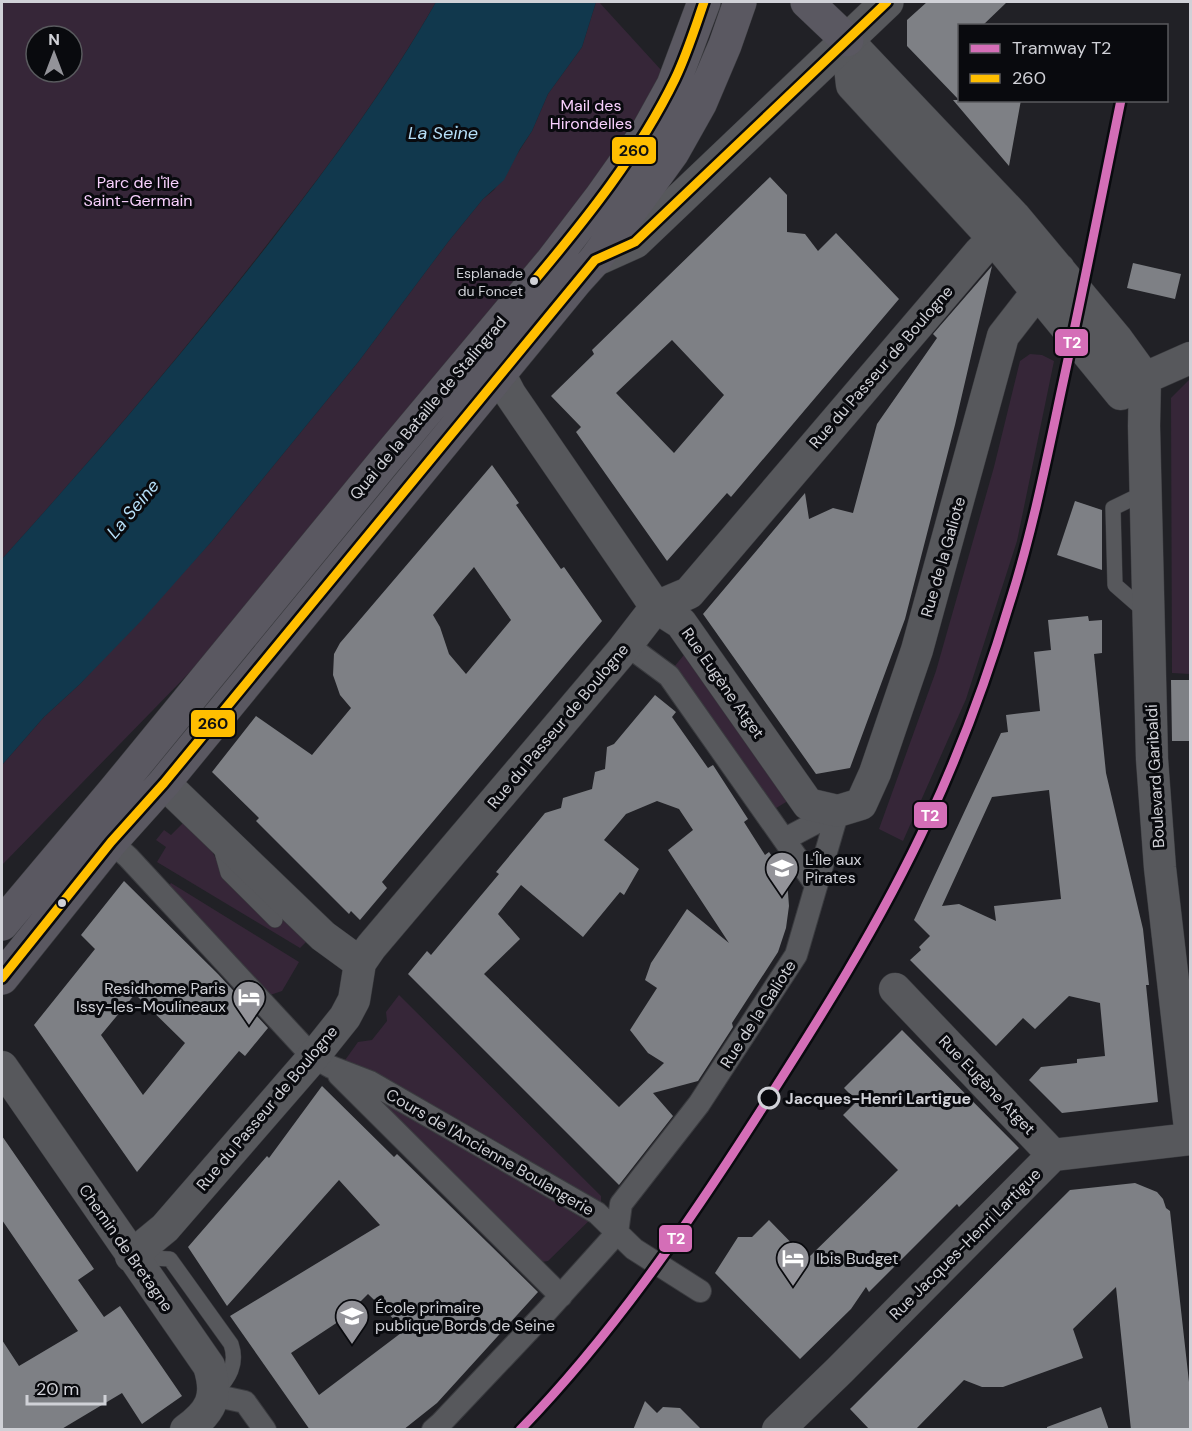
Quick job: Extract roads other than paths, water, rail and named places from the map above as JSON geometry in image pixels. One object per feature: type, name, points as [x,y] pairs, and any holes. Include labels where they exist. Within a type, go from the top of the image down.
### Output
[{"type":"main road","name":"Quai de la Bataille de Stalingrad","points":[[2,978],[10,938],[114,791],[552,261],[601,197],[646,132],[673,85],[704,2]]},
{"type":"main road","name":"Quai de la Bataille de Stalingrad","points":[[10,938],[111,842],[164,783],[595,260],[673,153],[700,104],[740,2]]},
{"type":"main road","points":[[807,2],[847,40]]},
{"type":"main road","points":[[114,791],[164,783],[167,726]]},
{"type":"street","points":[[595,260],[634,242],[887,2]]},
{"type":"street","points":[[847,40],[1015,217],[1059,269],[1116,338],[1133,386]]},
{"type":"street","points":[[847,40],[852,85],[993,238],[1038,291],[1133,386]]},
{"type":"street","name":"Rue du Passeur de Boulogne","points":[[131,1256],[165,1228],[322,1062],[354,1000],[360,963],[627,645],[656,607],[689,593],[826,430],[993,238],[1015,217]]},
{"type":"street","name":"Rue de la Galiote","points":[[617,1233],[621,1204],[699,1104],[796,955],[838,811],[861,804],[875,773],[917,650],[1003,336],[1038,291],[1059,269]]},
{"type":"street","points":[[1133,386],[1191,358]]},
{"type":"street","name":"Rue Eugène Atget","points":[[500,375],[510,394],[656,607],[681,623],[808,804],[838,811]]},
{"type":"street","name":"Boulevard Garibaldi","points":[[1133,386],[1144,421],[1152,759],[1160,868],[1191,1129]]},
{"type":"street","points":[[627,645],[669,676],[816,885]]},
{"type":"street","points":[[164,783],[323,936],[360,963]]},
{"type":"street","points":[[785,839],[838,811]]},
{"type":"street","name":"Cours de l'Ancienne Boulangerie","points":[[111,842],[128,857],[275,1016],[561,1296]]},
{"type":"street","name":"Rue Eugène Atget","points":[[895,989],[1053,1155]]},
{"type":"street","name":"Cours de l'Ancienne Boulangerie","points":[[322,1062],[370,1082],[597,1213],[634,1249],[700,1291]]},
{"type":"street","name":"Chemin de Bretagne","points":[[2,1067],[209,1366],[214,1380],[213,1395]]},
{"type":"street","name":"Rue Jacques-Henri Lartigue","points":[[778,1430],[1053,1155],[1191,1139]]},
{"type":"street","points":[[433,1430],[561,1296],[617,1233]]},
{"type":"street","points":[[186,1430],[204,1417],[213,1395],[245,1402],[265,1430]]},
{"type":"lane","points":[[216,833],[228,873],[275,920]]},
{"type":"water","name":"La Seine","points":[[436,2],[596,2],[582,47],[548,94],[532,131],[504,180],[483,199],[448,242],[359,361],[212,541],[142,620],[80,684],[44,717],[2,765],[2,559],[141,401],[274,237],[379,93]]},
{"type":"tram line","name":"T2","points":[[520,1430],[616,1320],[728,1162],[869,935],[929,818],[983,685],[1002,630],[1025,550],[1050,445],[1121,102]]},
{"type":"place","name":"Esplanade du Foncet","points":[[534,281]]},
{"type":"place","name":"L'Île aux Pirates","points":[[782,897]]},
{"type":"place","name":"Residhome Paris Issy-les-Moulineaux","points":[[249,1026]]},
{"type":"place","name":"Jacques-Henri Lartigue","points":[[769,1098]]},
{"type":"place","name":"Ibis Budget","points":[[793,1287]]},
{"type":"place","name":"École primaire publique Bords de Seine","points":[[352,1345]]},
{"type":"park label","name":"Mail des Hirondelles","points":[[591,114]]},
{"type":"park label","name":"Parc de l'île Saint-Germain","points":[[138,191]]}]
